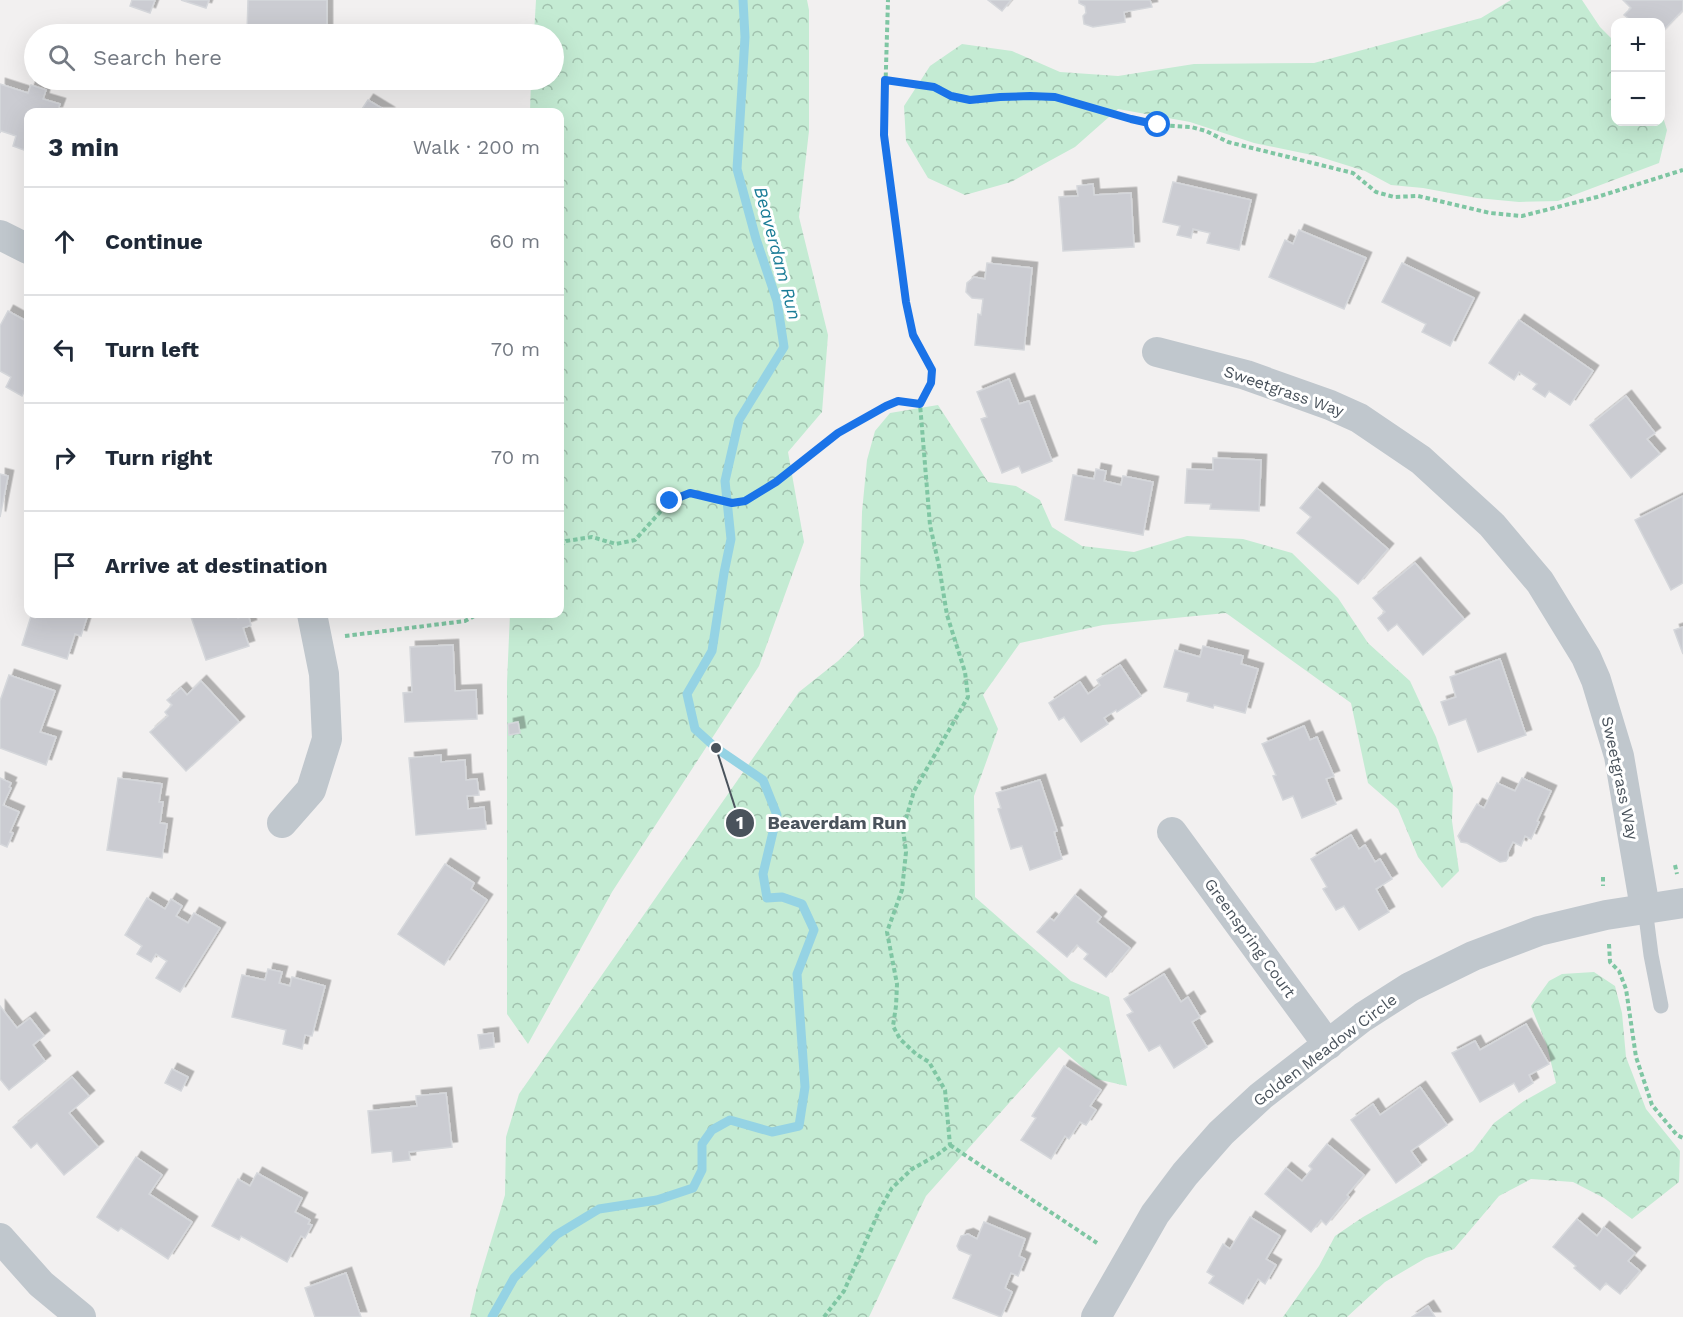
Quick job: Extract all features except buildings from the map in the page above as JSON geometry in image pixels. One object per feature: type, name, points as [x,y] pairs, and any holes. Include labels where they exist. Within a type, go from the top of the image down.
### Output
[{"type":"street","points":[[0,235],[24,247]]},
{"type":"street","name":"Sweetgrass Way","points":[[1156,352],[1246,375],[1330,405],[1359,418],[1421,460],[1492,525],[1540,582],[1586,657],[1596,680],[1619,756],[1645,908]]},
{"type":"street","points":[[282,823],[311,790],[327,739],[324,674],[314,626]]},
{"type":"street","name":"Greenspring Court","points":[[1173,832],[1328,1045]]},
{"type":"street","name":"Golden Meadow Circle","points":[[1096,1317],[1155,1214],[1185,1174],[1221,1133],[1261,1096],[1364,1017],[1410,987],[1473,956],[1539,932],[1606,915],[1683,903]]},
{"type":"street","points":[[0,1238],[41,1284],[81,1317]]},
{"type":"lane","points":[[1645,908],[1661,1006]]},
{"type":"path","points":[[888,0],[884,135],[906,302],[913,335],[932,370],[931,383],[920,404],[930,525],[947,615],[965,672],[968,697],[914,791],[903,829],[906,852],[902,890],[887,932],[897,984],[893,1026],[900,1040],[929,1062],[945,1090],[950,1145]]},
{"type":"path","points":[[885,80],[934,87],[951,96],[970,100],[1000,97],[1055,97],[1158,125],[1191,127],[1206,131],[1228,142],[1353,173],[1376,192],[1394,197],[1418,196],[1490,213],[1522,216],[1597,197],[1683,170]]},
{"type":"path","points":[[564,543],[592,537],[616,544],[635,540],[670,501],[690,493],[732,503],[745,501],[776,482],[838,433],[886,406],[898,401],[920,404]]},
{"type":"path","points":[[314,626],[465,621],[471,618]]},
{"type":"path","points":[[1603,877],[1610,962],[1619,971],[1626,988],[1636,1057],[1652,1105],[1677,1135],[1683,1138]]},
{"type":"path","points":[[950,1145],[1097,1243]]},
{"type":"path","points":[[824,1317],[844,1291],[880,1209],[892,1188],[912,1169],[950,1145]]},
{"type":"green space","points":[[536,0],[807,0],[809,10],[809,131],[799,217],[828,335],[822,412],[788,452],[804,542],[759,666],[612,892],[528,1044],[507,1014],[507,682],[510,618],[564,618],[564,108],[530,108],[531,90],[564,90],[564,24],[535,24]]},
{"type":"green space","points":[[1511,0],[1582,0],[1600,27],[1611,38],[1611,126],[1665,126],[1665,124],[1667,130],[1659,163],[1558,201],[1519,202],[1477,198],[1423,188],[1391,185],[1365,171],[1317,156],[1254,143],[1190,122],[1118,109],[1075,147],[1011,182],[965,195],[928,178],[906,141],[904,106],[930,66],[962,44],[1012,51],[1060,72],[1118,76],[1194,64],[1314,63],[1481,18]]},
{"type":"green space","points":[[938,405],[988,482],[1016,486],[1040,500],[1052,527],[1082,546],[1134,552],[1187,536],[1243,539],[1292,553],[1338,598],[1368,643],[1410,681],[1436,737],[1453,788],[1452,821],[1459,871],[1442,888],[1418,857],[1398,809],[1368,783],[1351,703],[1226,613],[1103,625],[1020,643],[983,695],[998,729],[974,796],[975,897],[1071,981],[1109,997],[1127,1086],[1096,1079],[1059,1047],[926,1196],[869,1317],[470,1317],[505,1195],[506,1137],[519,1094],[799,692],[838,661],[864,636],[860,584],[862,512],[867,460],[875,431],[890,413]]},
{"type":"green space","points":[[1594,972],[1615,986],[1622,1013],[1626,1057],[1646,1109],[1680,1151],[1679,1182],[1632,1219],[1604,1198],[1573,1182],[1531,1179],[1499,1196],[1454,1249],[1426,1258],[1385,1282],[1347,1317],[1283,1317],[1319,1266],[1335,1236],[1473,1151],[1494,1123],[1524,1101],[1556,1083],[1547,1046],[1531,1006],[1549,981],[1562,974]]},
{"type":"waterway","name":"Beaverdam Run","points":[[492,1317],[514,1278],[556,1235],[599,1209],[657,1200],[693,1188],[702,1170],[702,1144],[712,1130],[730,1120],[772,1132],[799,1126],[805,1087],[797,974],[814,930],[802,904],[782,897],[767,898],[763,874],[777,815],[763,780],[716,748],[695,729],[687,694],[712,651],[731,539],[725,481],[739,420],[784,347],[777,301],[756,239],[737,169],[745,37],[743,0]]},
{"type":"place","name":"Beaverdam Run","points":[[716,748]]},
{"type":"route","points":[[670,501],[690,493],[732,503],[745,501],[776,482],[838,433],[886,406],[898,401],[920,404],[931,383],[932,370],[913,335],[906,302],[884,135],[885,80],[934,87],[951,96],[970,100],[1000,97],[1055,97],[1158,125]]}]
